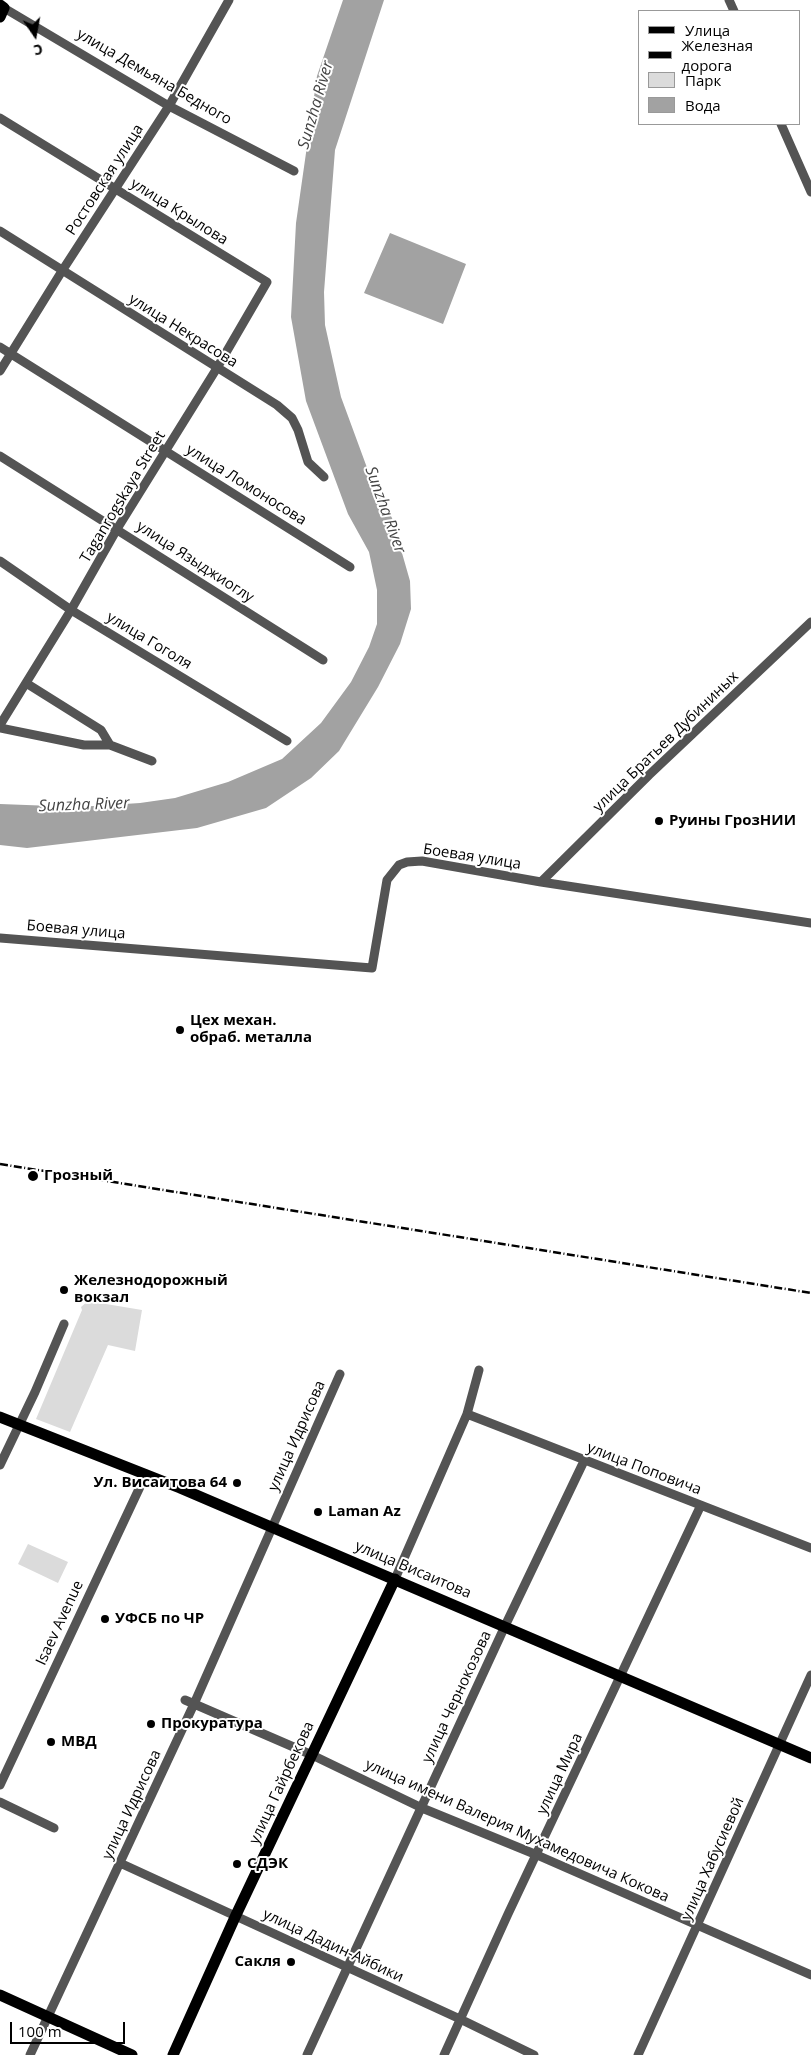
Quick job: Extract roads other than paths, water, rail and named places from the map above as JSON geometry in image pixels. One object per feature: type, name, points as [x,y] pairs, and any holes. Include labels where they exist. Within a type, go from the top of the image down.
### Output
[{"type":"main road","name":"улица Висаитова","points":[[0,1417],[146,1474],[622,1675],[811,1758]]},
{"type":"main road","name":"улица Гайрбекова","points":[[173,2055],[236,1915],[395,1579]]},
{"type":"main road","points":[[0,1995],[132,2055]]},
{"type":"street","name":"Ростовская улица","points":[[0,371],[169,106],[228,0]]},
{"type":"street","name":"улица Демьяна Бедного","points":[[1,10],[169,106],[294,171]]},
{"type":"street","name":"улица Крылова","points":[[0,118],[267,282]]},
{"type":"street","points":[[781,125],[811,192]]},
{"type":"street","name":"улица Некрасова","points":[[0,231],[277,405],[292,418],[298,430],[308,462],[324,477]]},
{"type":"street","name":"Taganrogskaya Street","points":[[0,726],[71,610],[118,528],[218,368],[267,282]]},
{"type":"street","name":"улица Ломоносова","points":[[0,347],[350,567]]},
{"type":"street","name":"улица Языджиоглу","points":[[0,456],[118,528],[323,660]]},
{"type":"street","name":"улица Гоголя","points":[[2,565],[71,610],[287,741]]},
{"type":"street","name":"улица Братьев Дубининых","points":[[541,882],[811,622]]},
{"type":"street","points":[[26,683],[100,730],[110,745]]},
{"type":"street","points":[[0,726],[84,745],[110,745],[152,761]]},
{"type":"street","name":"Боевая улица","points":[[0,938],[372,968],[387,880],[398,866],[407,862],[422,861],[541,882],[811,923]]},
{"type":"street","points":[[0,1465],[35,1392],[64,1324]]},
{"type":"street","points":[[395,1579],[467,1414],[479,1370]]},
{"type":"street","name":"улица Идрисова","points":[[30,2055],[194,1704],[340,1374]]},
{"type":"street","name":"улица Поповича","points":[[467,1414],[811,1548]]},
{"type":"street","name":"улица Чернокозова","points":[[307,2055],[505,1626],[584,1461]]},
{"type":"street","name":"Isaev Avenue","points":[[0,1785],[146,1474]]},
{"type":"street","name":"улица Мира","points":[[444,2055],[508,1914],[701,1505]]},
{"type":"street","name":"улица Хабусиевой","points":[[638,2055],[811,1675]]},
{"type":"street","name":"улица имени Валерия Мухамедовича Кокова","points":[[185,1700],[312,1755],[422,1808],[537,1855],[811,1975]]},
{"type":"street","points":[[0,1802],[54,1828]]},
{"type":"street","name":"улица Дадин-Айбики","points":[[120,1863],[236,1915],[534,2055]]},
{"type":"water","name":"Sunzha River","points":[[343,0],[384,0],[335,150],[324,292],[325,325],[341,397],[373,484],[392,518],[410,581],[411,609],[400,644],[378,687],[339,751],[311,778],[266,808],[197,828],[27,848],[0,845],[0,804],[79,807],[140,803],[175,798],[228,782],[282,759],[321,723],[351,682],[369,647],[377,624],[377,590],[369,552],[348,514],[306,401],[291,317],[296,223],[317,76]]},
{"type":"water","points":[[390,233],[466,264],[443,324],[364,293]]},
{"type":"railway","points":[[0,1164],[811,1293]]},
{"type":"place","name":"Руины ГрозНИИ","points":[[659,821]]},
{"type":"place","name":"Цех механ. обраб. металла","points":[[180,1030]]},
{"type":"place","name":"Грозный","points":[[33,1176]]},
{"type":"place","name":"Железнодорожный вокзал","points":[[64,1290]]},
{"type":"place","name":"Ул. Висаитова 64","points":[[237,1483]]},
{"type":"place","name":"Laman Az","points":[[318,1512]]},
{"type":"place","name":"УФСБ по ЧР","points":[[105,1619]]},
{"type":"place","name":"Прокуратура","points":[[151,1724]]},
{"type":"place","name":"МВД","points":[[51,1742]]},
{"type":"place","name":"СДЭК","points":[[237,1864]]},
{"type":"place","name":"Сакля","points":[[291,1962]]}]
